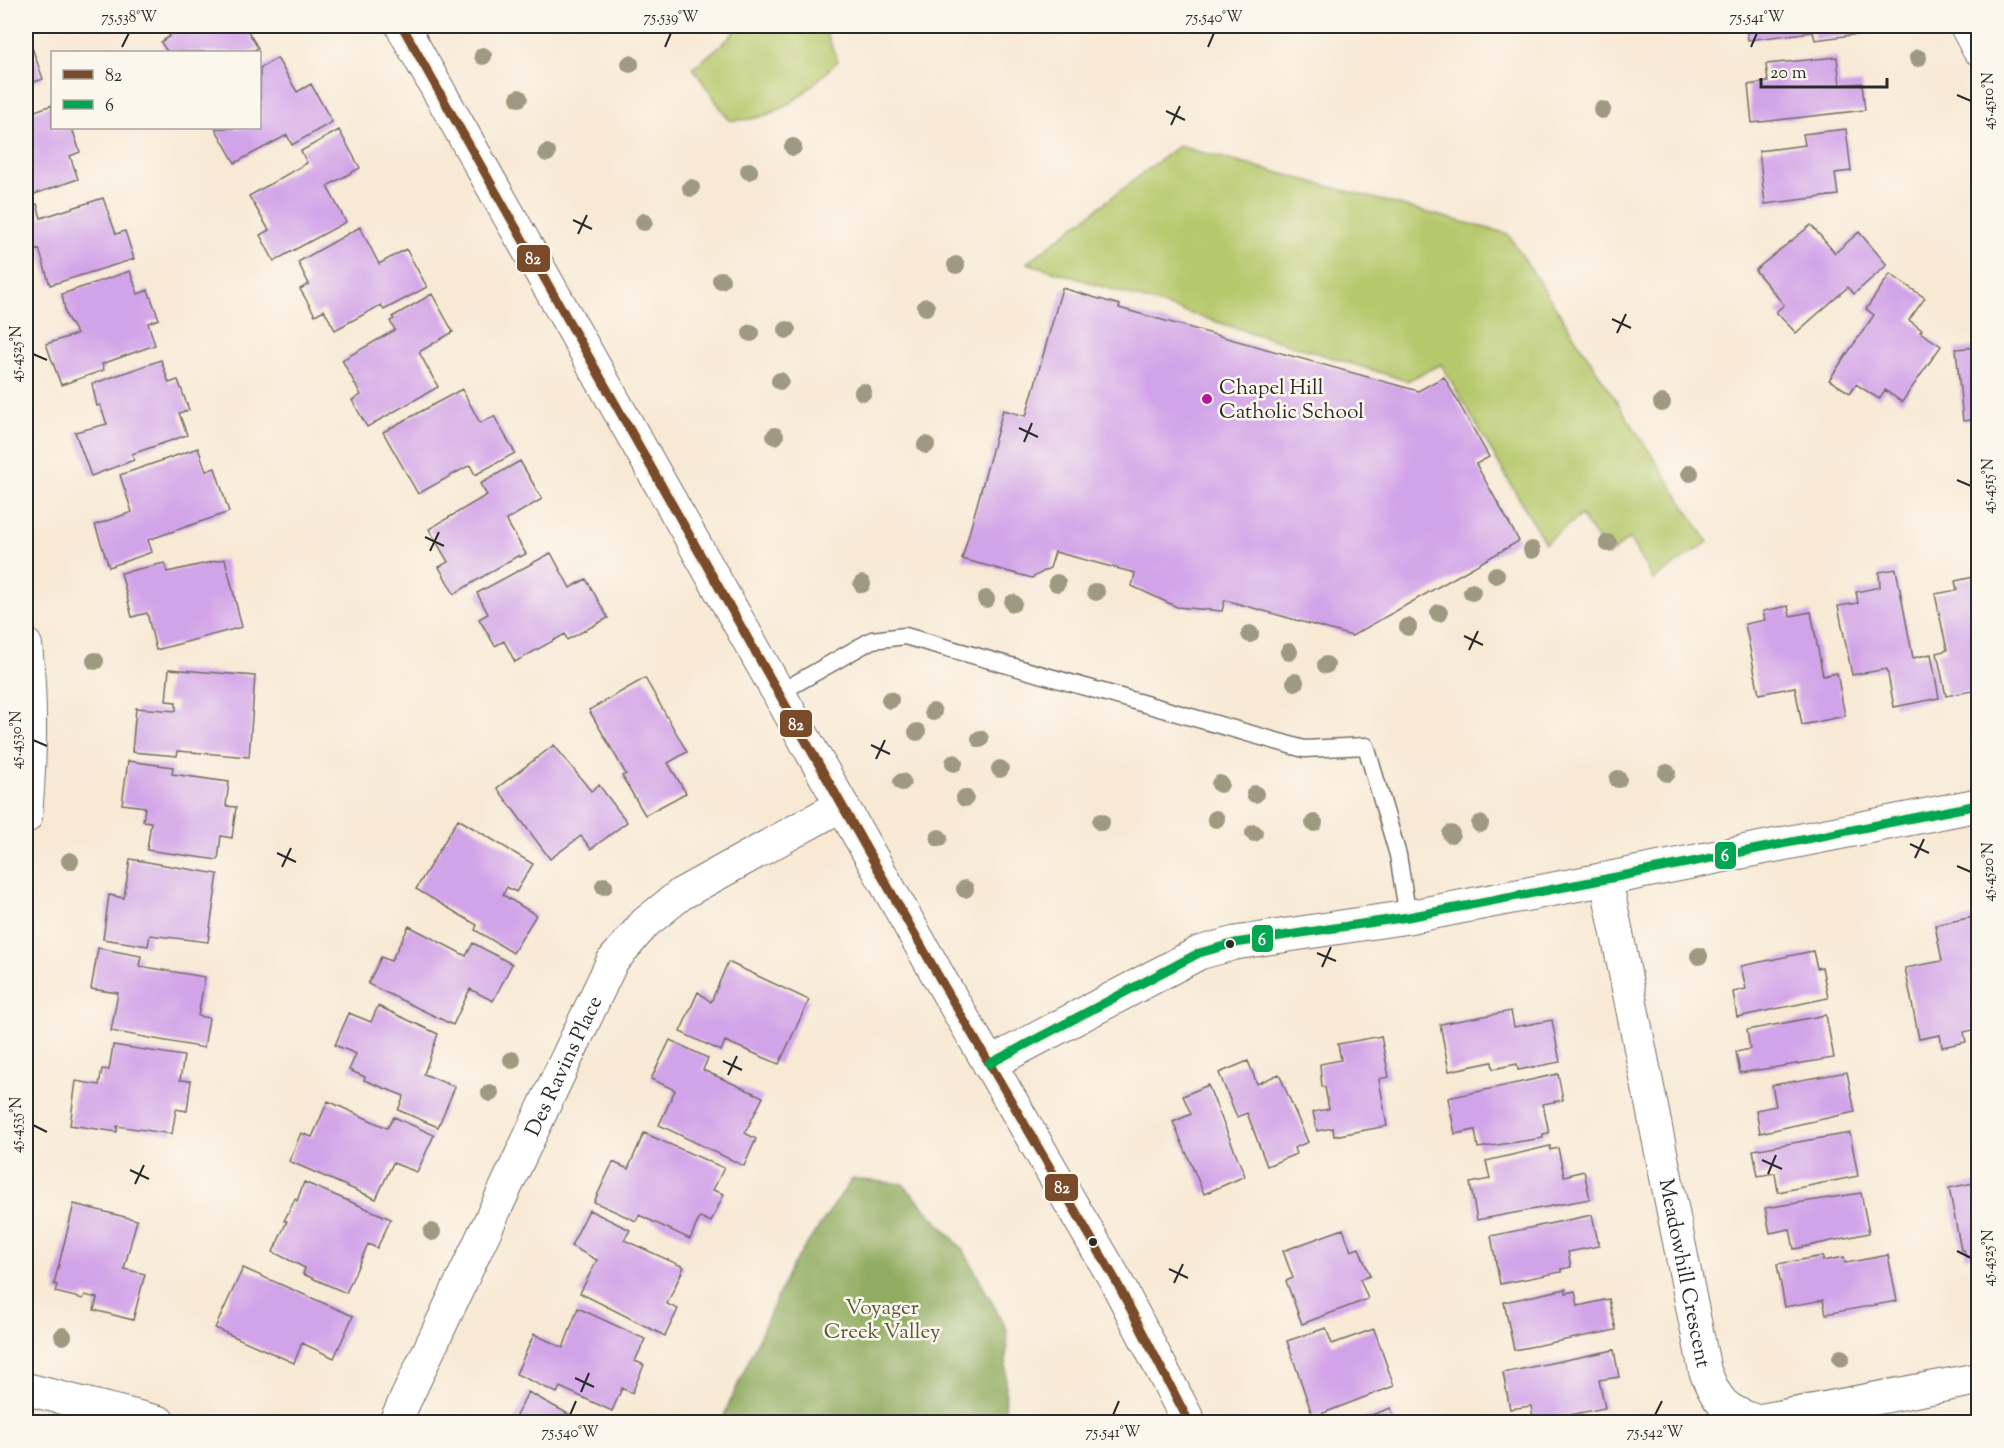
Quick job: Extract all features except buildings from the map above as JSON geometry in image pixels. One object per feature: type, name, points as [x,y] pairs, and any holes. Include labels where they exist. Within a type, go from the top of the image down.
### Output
[{"type":"street","points":[[402,26],[988,1064],[1115,1279],[1189,1422]]},
{"type":"street","points":[[1966,26],[1978,49]]},
{"type":"street","points":[[26,645],[30,687],[30,769],[26,817]]},
{"type":"street","name":"Des Ravins Place","points":[[395,1422],[612,962],[645,923],[681,894],[842,805]]},
{"type":"street","points":[[988,1064],[1199,953],[1235,943],[1408,916],[1978,805]]},
{"type":"street","name":"Meadowhill Crescent","points":[[1606,879],[1705,1371],[1715,1396],[1732,1413],[1756,1421],[1978,1379]]},
{"type":"street","points":[[26,1389],[159,1422]]},
{"type":"lane","points":[[779,693],[872,640],[905,636],[1304,749],[1366,746],[1398,855],[1408,916]]},
{"type":"green space","points":[[739,26],[823,26],[838,61],[802,94],[776,111],[762,117],[729,120],[693,68],[728,39]]},
{"type":"green space","points":[[1178,146],[1508,234],[1708,542],[1653,580],[1629,538],[1608,556],[1581,515],[1545,543],[1441,364],[1407,381],[1027,263]]},
{"type":"green space","name":"Voyager Creek Valley","points":[[852,1179],[903,1184],[964,1251],[1007,1330],[1005,1422],[721,1422],[791,1267]]},
{"type":"transit line","name":"82","points":[[402,26],[944,986],[1115,1279],[1189,1422]]},
{"type":"transit line","name":"6","points":[[989,1064],[1199,953],[1235,943],[1408,917],[1978,805]]},
{"type":"place","name":"Chapel Hill Catholic School","points":[[1207,399]]}]
